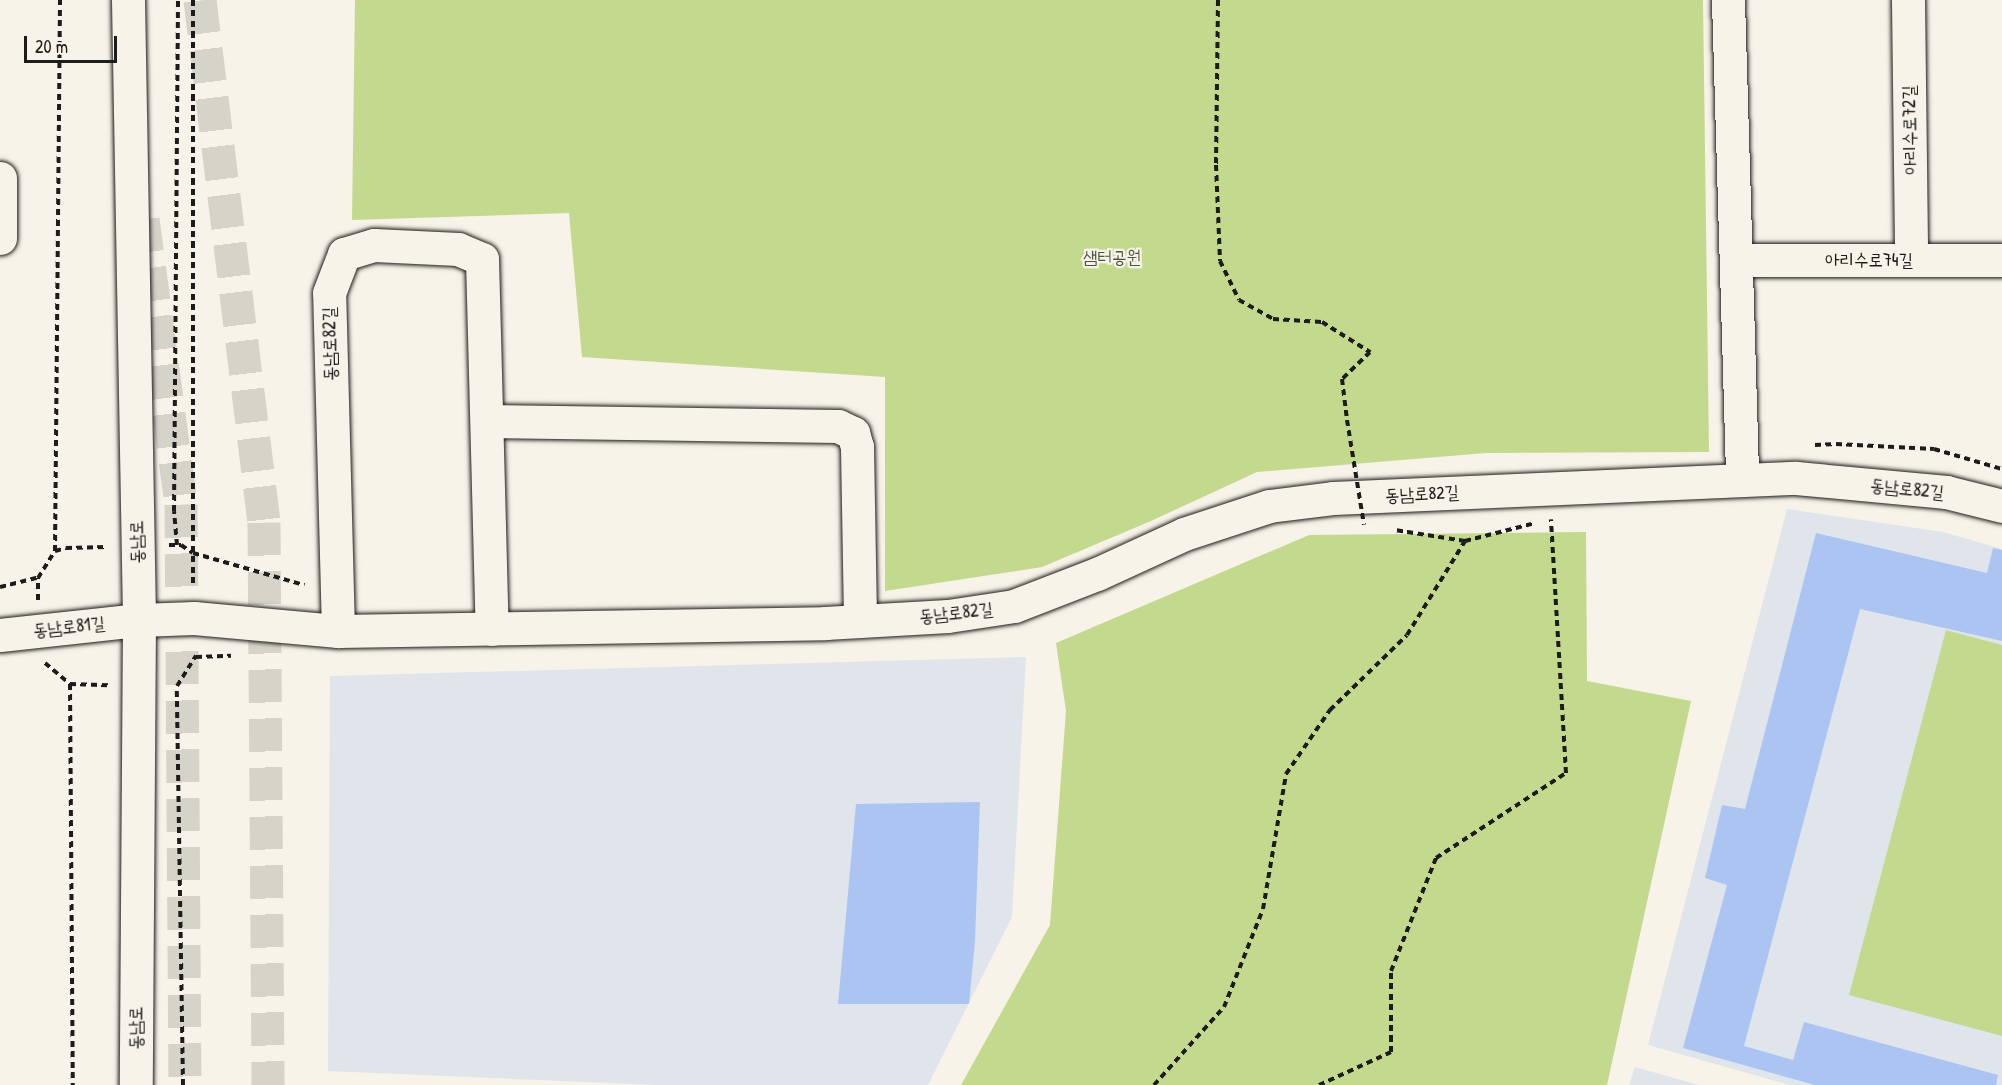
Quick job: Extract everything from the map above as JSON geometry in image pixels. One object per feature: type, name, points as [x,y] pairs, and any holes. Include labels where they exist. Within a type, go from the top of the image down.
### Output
[{"type":"street","name":"동남로","points":[[128,0],[139,620],[136,1085]]},
{"type":"street","points":[[1728,0],[1742,480]]},
{"type":"street","name":"아리수로72길","points":[[1908,0],[1911,260]]},
{"type":"street","points":[[0,178],[0,238]]},
{"type":"street","name":"동남로82길","points":[[338,631],[329,293],[344,254],[374,245],[458,249],[482,259],[492,629]]},
{"type":"street","name":"아리수로74길","points":[[1737,260],[2002,260]]},
{"type":"street","points":[[487,421],[838,426],[853,433],[857,447],[860,621]]},
{"type":"street","name":"동남로82길","points":[[139,620],[194,618],[338,631],[860,621],[948,616],[1014,606],[1097,574],[1184,534],[1269,506],[1333,498],[1796,478],[1935,491],[2002,506]]},
{"type":"street","name":"동남로81길","points":[[0,635],[139,620]]},
{"type":"path","points":[[0,587],[38,578],[56,551],[60,0]]},
{"type":"path","points":[[177,545],[174,512],[178,0]]},
{"type":"path","points":[[193,0],[193,553]]},
{"type":"path","points":[[1218,0],[1216,165],[1220,261],[1239,300],[1273,319],[1322,322],[1370,352],[1342,379],[1364,525],[1375,526]]},
{"type":"path","points":[[1319,1085],[1390,1052],[1391,971],[1436,858],[1566,772],[1551,519],[1465,541],[1386,528]]},
{"type":"path","points":[[1154,1085],[1224,1007],[1263,909],[1286,774],[1330,710],[1407,635],[1465,541]]},
{"type":"path","points":[[56,551],[66,548]]},
{"type":"path","points":[[183,1085],[177,686],[196,657]]},
{"type":"path","points":[[42,661],[70,684],[73,1085]]},
{"type":"shaded area","points":[[1787,509],[1943,532],[2002,549],[2002,1085],[1790,1085],[1648,1045]]},
{"type":"shaded area","points":[[1026,657],[1012,917],[928,1085],[658,1085],[328,1071],[330,676]]},
{"type":"shaded area","points":[[1635,1067],[1699,1085],[1629,1085]]},
{"type":"green space","name":"샘터공원","points":[[355,0],[1703,0],[1709,452],[1486,453],[1257,472],[1151,521],[1042,567],[885,591],[885,377],[582,357],[569,213],[352,220]]},
{"type":"green space","points":[[1586,532],[1587,681],[1691,701],[1607,1085],[961,1085],[1050,925],[1066,711],[1056,643],[1309,535]]},
{"type":"green space","points":[[1946,630],[2002,645],[2002,1036],[1849,995]]},
{"type":"building","points":[[1816,533],[1987,573],[1993,548],[2002,550],[2002,641],[1860,609],[1744,1046],[1793,1060],[1804,1022],[1998,1075],[1996,1085],[1815,1085],[1683,1048],[1727,885],[1705,878],[1722,805],[1745,809]]},
{"type":"building","points":[[980,802],[975,941],[969,1004],[838,1004],[856,804]]},
{"type":"tunnel","points":[[200,0],[264,522],[268,1085]]},
{"type":"tunnel","points":[[143,219],[181,504],[185,1085]]}]
